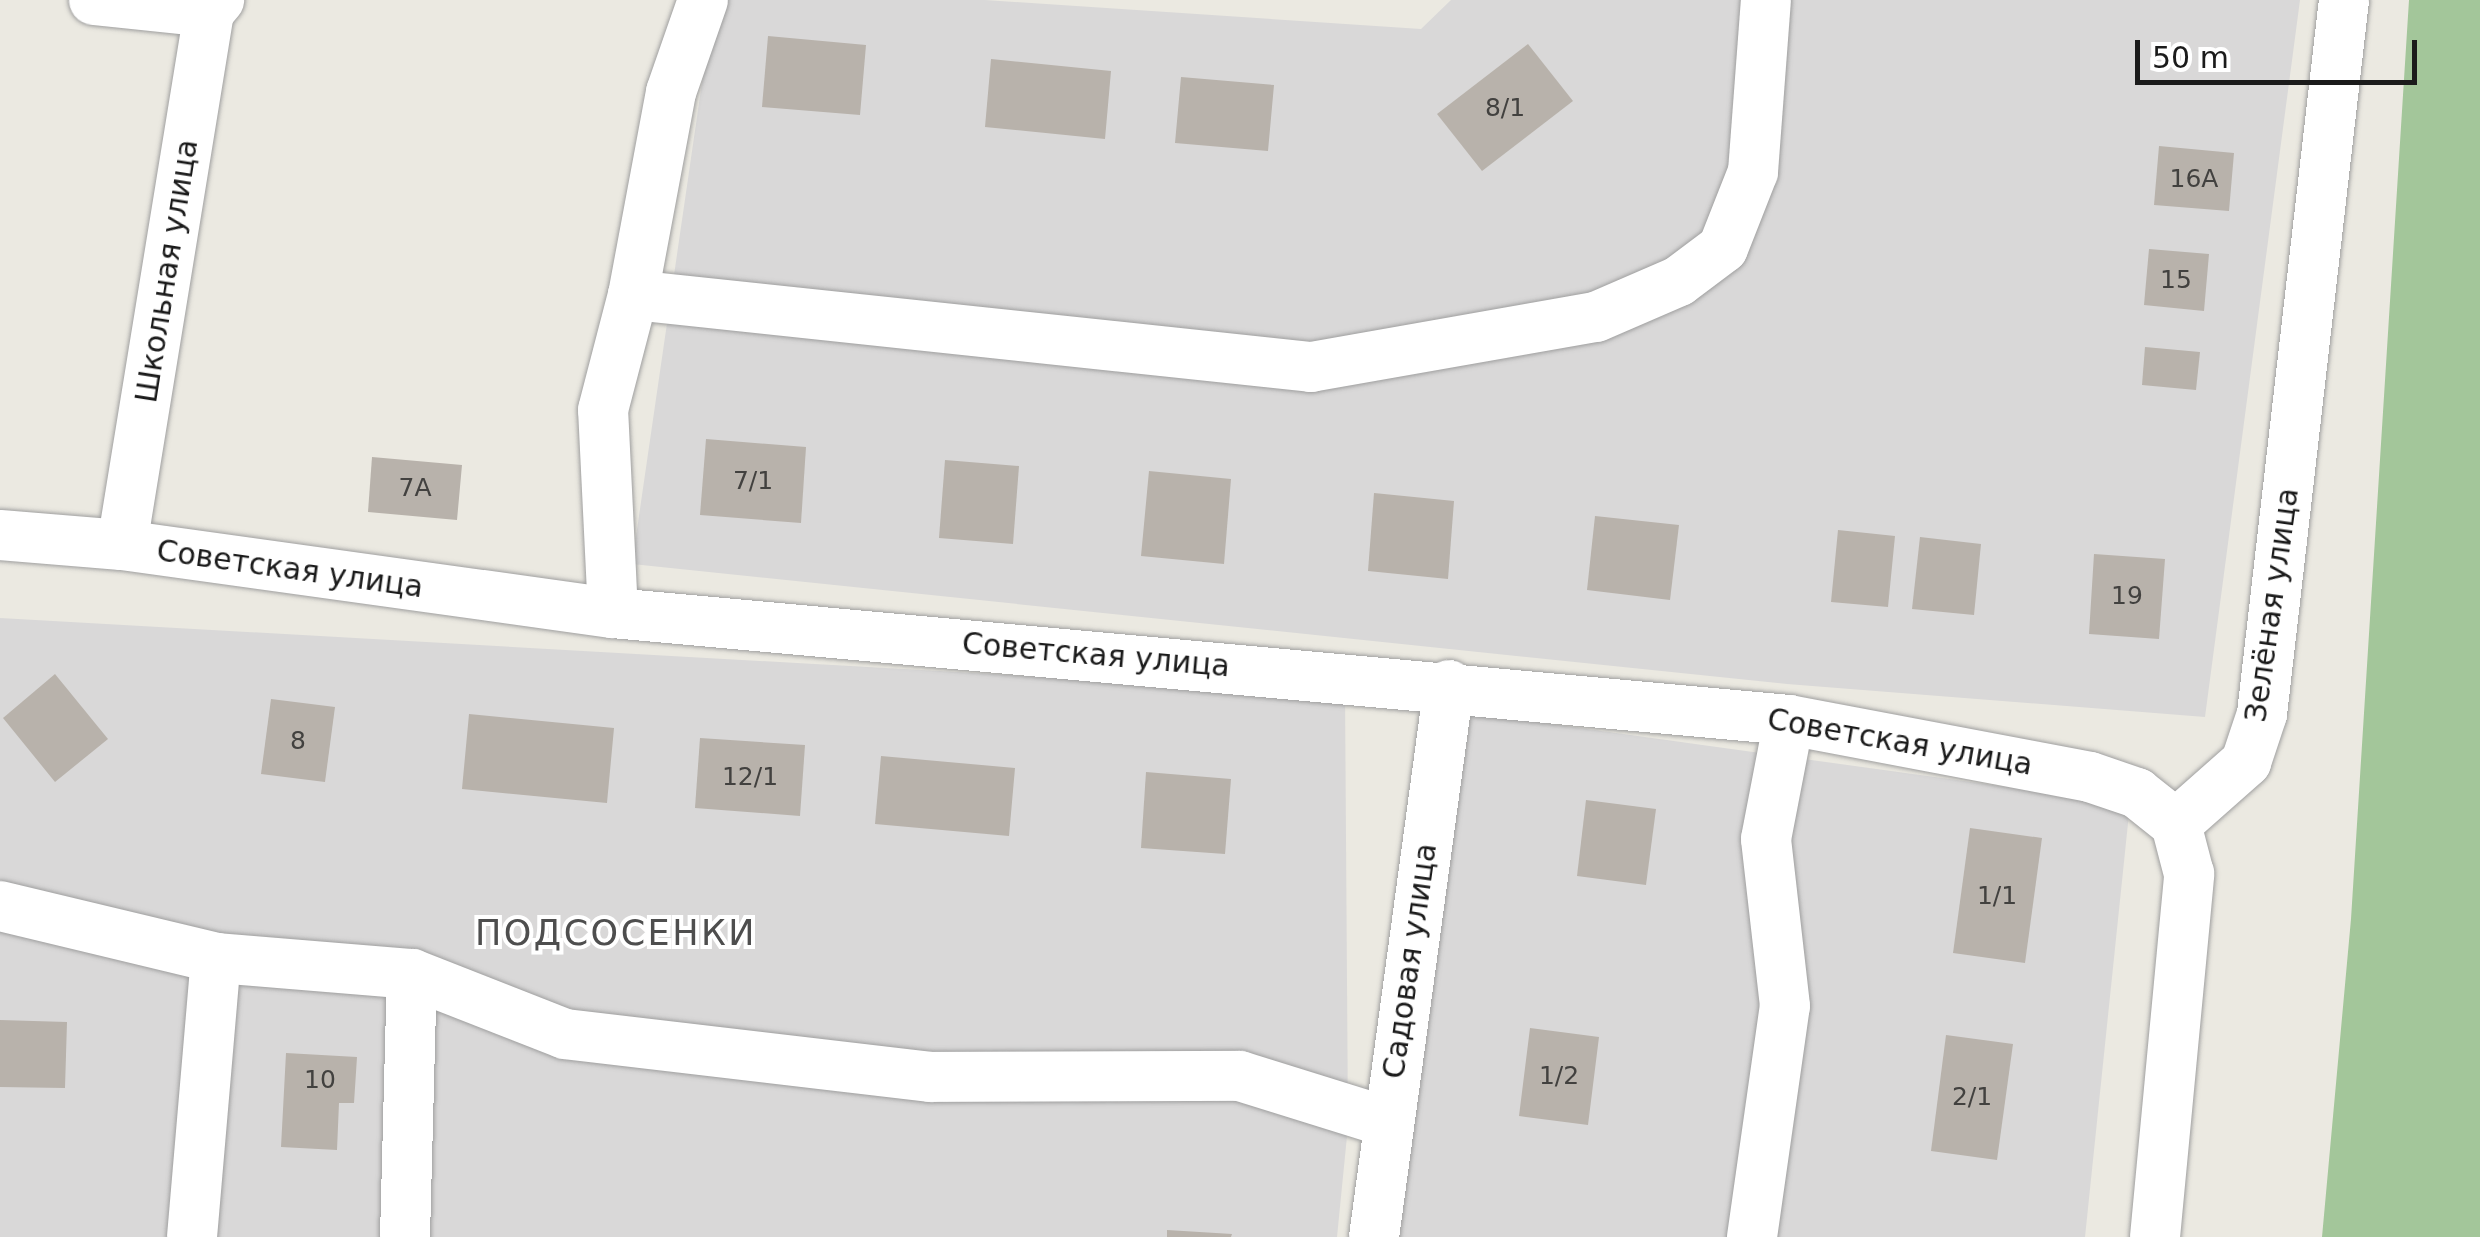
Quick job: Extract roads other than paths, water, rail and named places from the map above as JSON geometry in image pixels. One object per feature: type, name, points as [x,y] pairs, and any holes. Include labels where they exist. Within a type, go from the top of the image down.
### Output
[{"type":"street","points":[[94,0],[214,6]]},
{"type":"street","points":[[613,613],[603,410],[633,294],[671,92],[703,0]]},
{"type":"street","points":[[633,294],[1312,367],[1596,316],[1678,281],[1723,248],[1753,172],[1766,0]]},
{"type":"street","name":"Зелёная улица","points":[[2176,824],[2246,762],[2262,714],[2344,0]]},
{"type":"street","name":"Школьная улица","points":[[122,545],[214,6]]},
{"type":"street","name":"Советская улица","points":[[0,535],[122,545],[613,613],[1448,685],[1789,720],[2090,776],[2137,793],[2176,824]]},
{"type":"street","name":"Садовая улица","points":[[1374,1237],[1448,685]]},
{"type":"street","points":[[1752,1237],[1785,1006],[1766,838],[1789,720]]},
{"type":"street","points":[[2155,1237],[2189,874],[2176,824]]},
{"type":"street","points":[[0,906],[216,958],[412,974],[566,1034],[930,1077],[1240,1076],[1388,1122]]},
{"type":"street","points":[[192,1237],[216,958]]},
{"type":"street","points":[[405,1237],[412,974]]},
{"type":"district","name":"ПОДСОСЕНКИ","points":[[616,933]]}]
